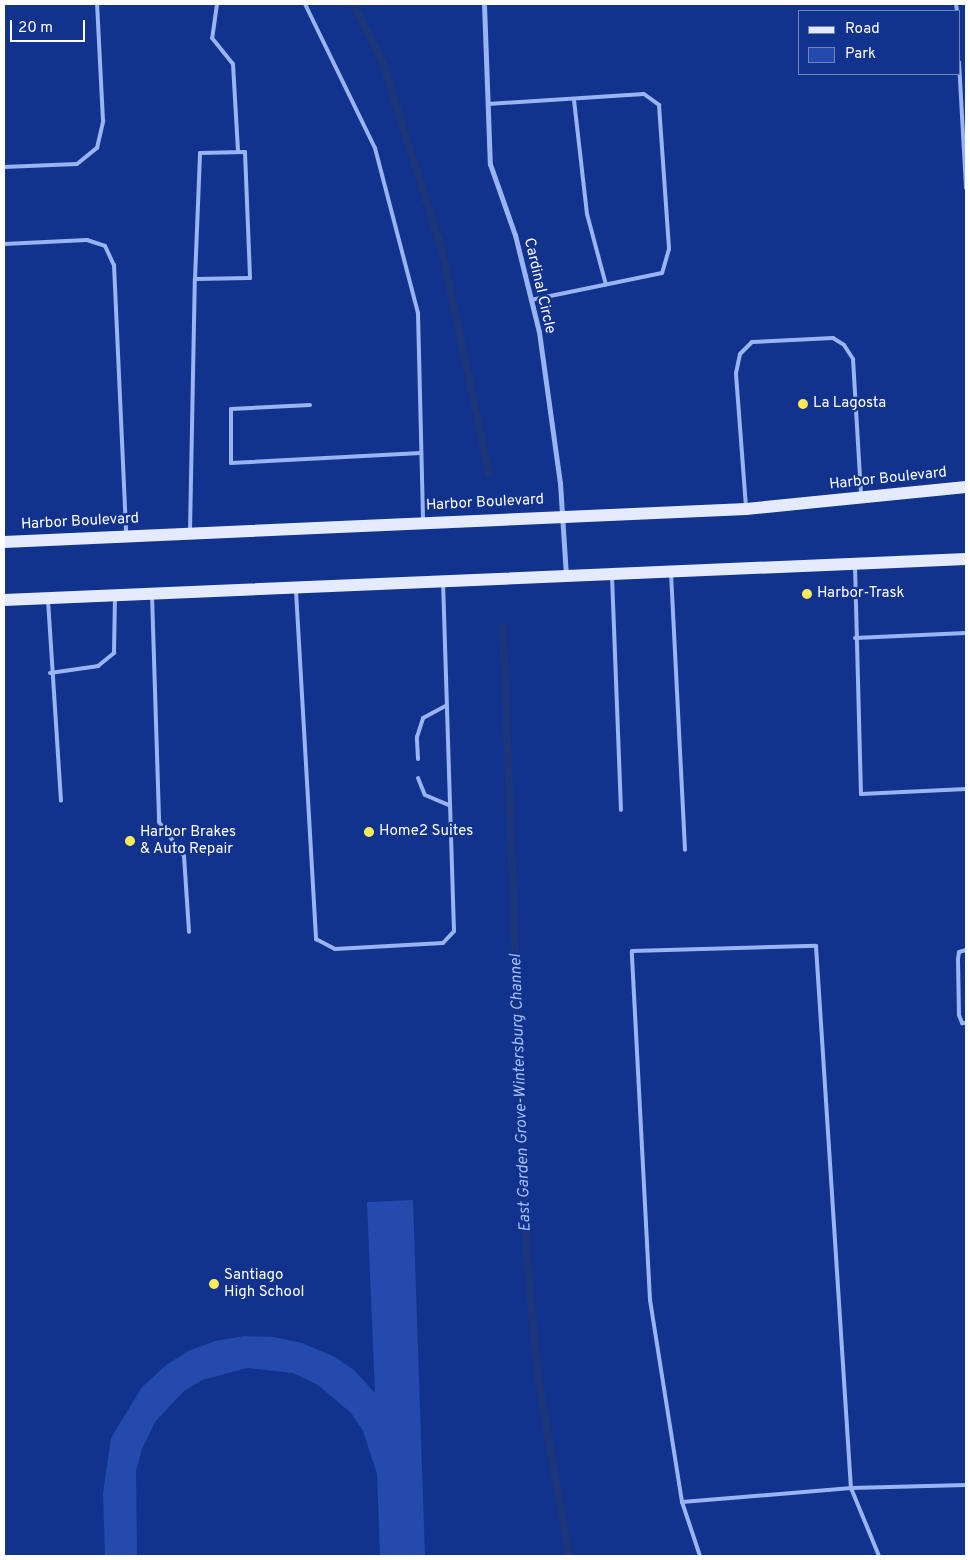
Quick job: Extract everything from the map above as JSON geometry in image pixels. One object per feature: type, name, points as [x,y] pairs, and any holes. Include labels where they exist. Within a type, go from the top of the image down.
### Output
[{"type":"main road","name":"Harbor Boulevard","points":[[4,542],[746,509],[862,500],[966,487]]},
{"type":"main road","points":[[4,600],[966,559]]},
{"type":"street","name":"Cardinal Circle","points":[[484,4],[490,164],[515,235],[539,332],[564,516],[566,576]]},
{"type":"lane","points":[[4,167],[77,164],[97,148],[103,121],[97,4]]},
{"type":"lane","points":[[217,4],[212,38],[233,64],[238,152]]},
{"type":"lane","points":[[305,4],[375,148],[418,313],[423,522]]},
{"type":"lane","points":[[960,75],[966,188]]},
{"type":"lane","points":[[488,104],[574,100],[644,94],[659,105],[669,249],[662,273],[531,300]]},
{"type":"lane","points":[[574,100],[587,214],[606,286]]},
{"type":"lane","points":[[190,534],[195,279],[200,153],[245,152],[250,278],[195,279]]},
{"type":"lane","points":[[4,244],[87,240],[105,246],[114,264],[126,536]]},
{"type":"lane","points":[[746,509],[736,373],[740,354],[752,342],[834,338],[844,345],[853,359],[862,500]]},
{"type":"lane","points":[[310,405],[231,409],[231,463],[421,453]]},
{"type":"lane","points":[[855,563],[855,638],[861,794],[966,789]]},
{"type":"lane","points":[[671,571],[685,850]]},
{"type":"lane","points":[[612,574],[621,810]]},
{"type":"lane","points":[[296,587],[316,939],[335,949],[443,943],[454,931],[443,581]]},
{"type":"lane","points":[[152,593],[159,822],[184,856],[189,932]]},
{"type":"lane","points":[[50,673],[98,666],[114,653],[115,595]]},
{"type":"lane","points":[[48,598],[50,673],[61,801]]},
{"type":"lane","points":[[855,638],[966,633]]},
{"type":"lane","points":[[418,759],[417,737],[423,718],[447,705]]},
{"type":"lane","points":[[418,778],[425,795],[449,805]]},
{"type":"lane","points":[[700,1556],[682,1502],[650,1300],[632,951],[816,946],[851,1488],[880,1556]]},
{"type":"lane","points":[[966,950],[959,952],[958,959],[959,1015],[962,1023],[966,1023]]},
{"type":"lane","points":[[682,1502],[851,1488],[966,1485]]},
{"type":"green space","points":[[413,1200],[425,1556],[380,1556],[377,1474],[363,1431],[351,1413],[318,1385],[293,1373],[247,1368],[202,1380],[184,1391],[155,1422],[142,1449],[136,1471],[137,1556],[105,1556],[103,1493],[111,1438],[142,1387],[165,1366],[188,1351],[215,1341],[244,1336],[274,1337],[302,1343],[335,1357],[354,1370],[375,1393],[367,1202]]},
{"type":"waterway","name":"East Garden Grove-Wintersburg Channel","points":[[353,4],[383,63],[443,255],[489,473]]},
{"type":"waterway","name":"East Garden Grove-Wintersburg Channel","points":[[503,627],[527,1259],[538,1378],[569,1556]]},
{"type":"place","name":"La Lagosta","points":[[803,404]]},
{"type":"place","name":"Harbor-Trask","points":[[807,594]]},
{"type":"place","name":"Home2 Suites","points":[[369,832]]},
{"type":"place","name":"Harbor Brakes & Auto Repair","points":[[130,841]]},
{"type":"place","name":"Santiago High School","points":[[214,1284]]}]
